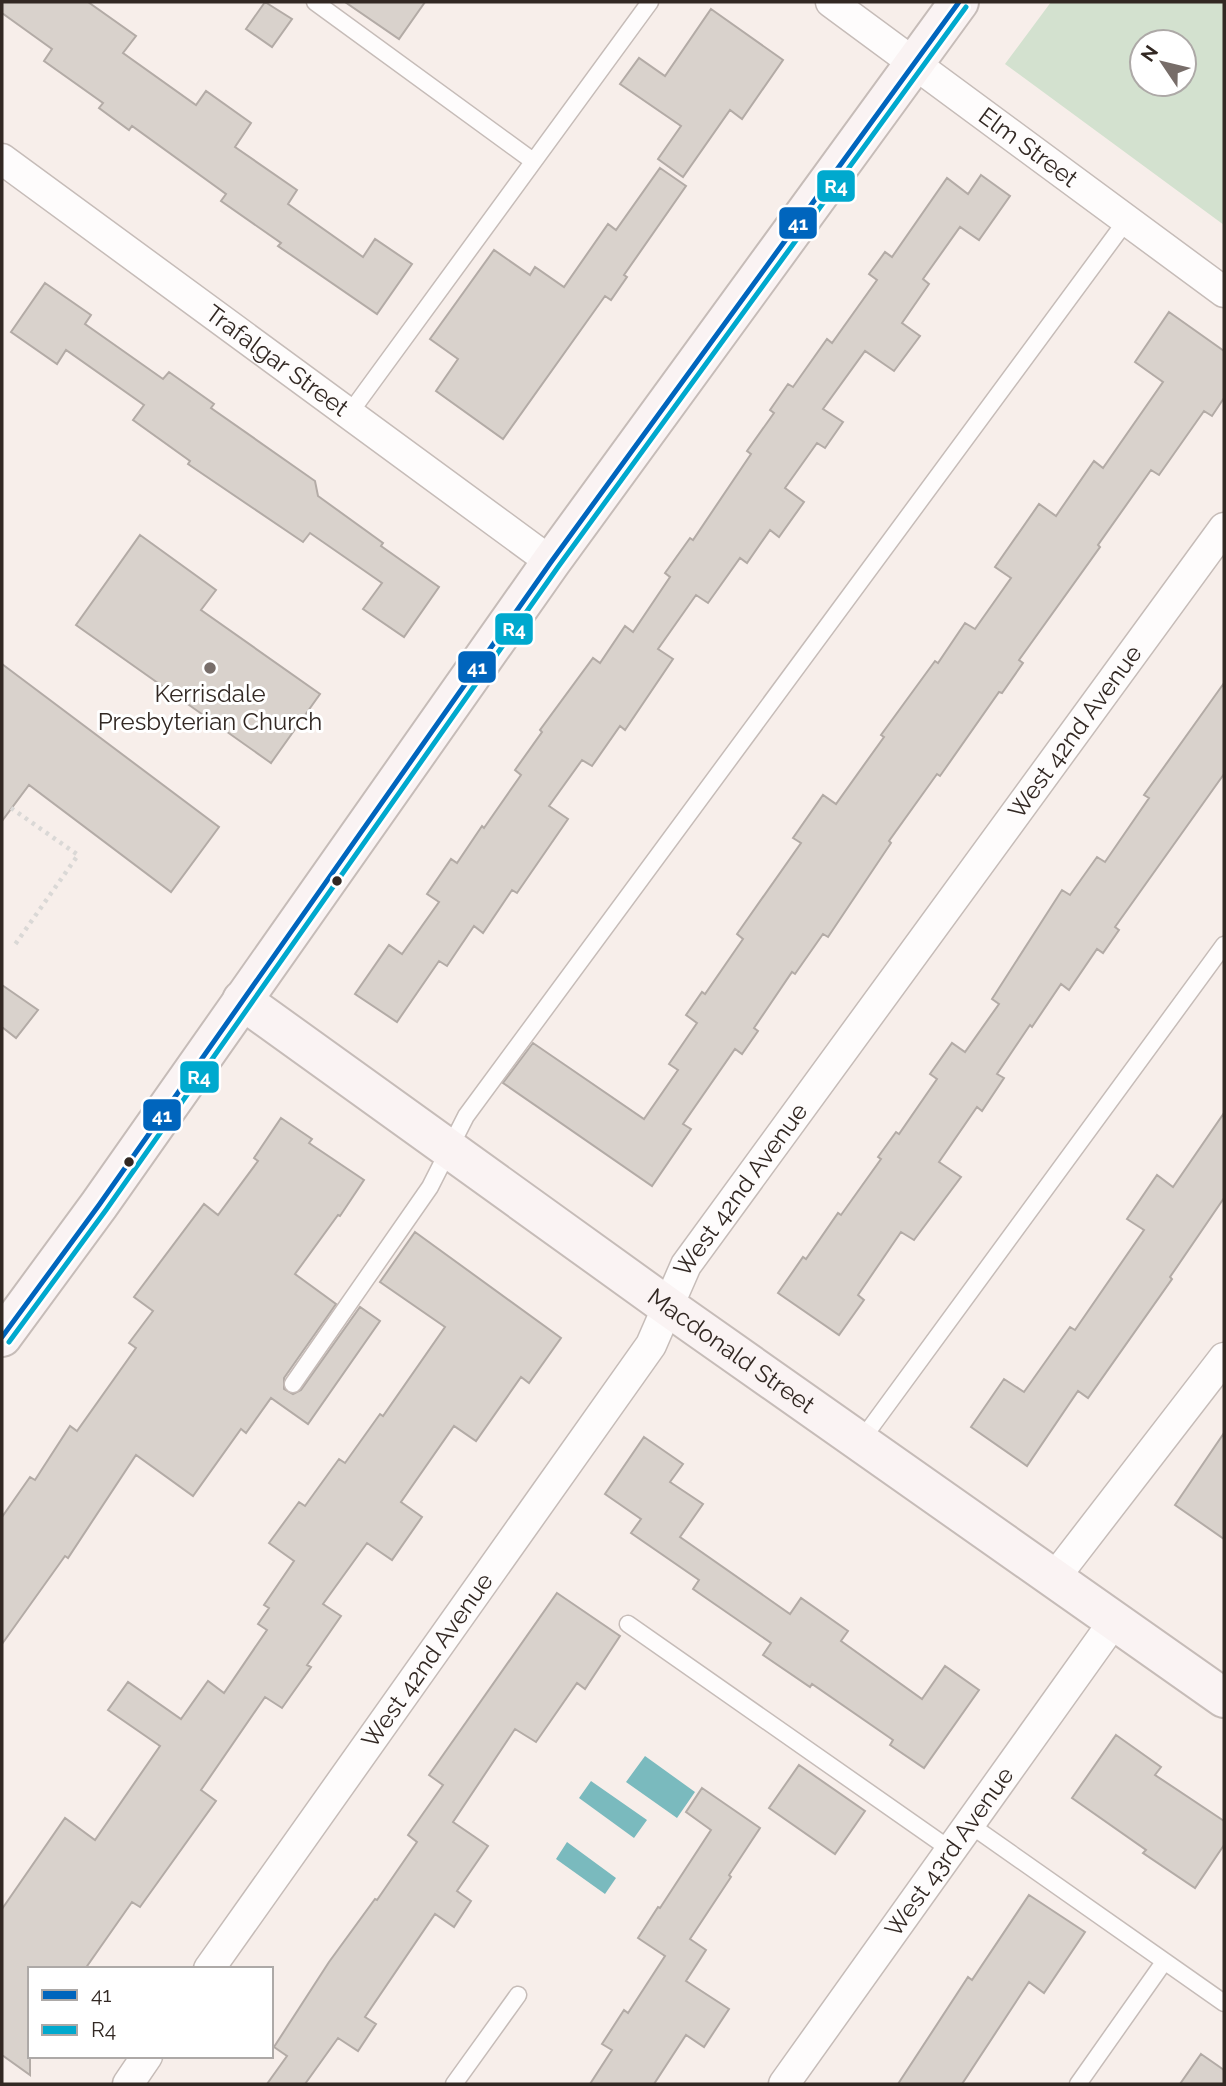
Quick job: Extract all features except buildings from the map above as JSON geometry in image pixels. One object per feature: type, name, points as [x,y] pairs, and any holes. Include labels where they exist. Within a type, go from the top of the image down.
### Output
[{"type":"main road","points":[[2,1337],[99,1205],[551,562],[959,2]]},
{"type":"main road","name":"Macdonald Street","points":[[242,1000],[667,1306],[1224,1698]]},
{"type":"street","name":"Elm Street","points":[[831,2],[1224,292]]},
{"type":"street","name":"Trafalgar Street","points":[[2,159],[551,562]]},
{"type":"street","name":"West 42nd Avenue","points":[[210,1967],[651,1345],[686,1265],[1224,528]]},
{"type":"street","points":[[1055,1577],[1224,1358]]},
{"type":"street","name":"West 43rd Avenue","points":[[784,2084],[1115,1620]]},
{"type":"street","points":[[128,2084],[147,2058]]},
{"type":"lane","points":[[315,2],[533,162]]},
{"type":"lane","points":[[349,414],[650,2]]},
{"type":"lane","points":[[293,1384],[430,1187],[467,1116],[1126,221]]},
{"type":"lane","points":[[860,1442],[1224,945]]},
{"type":"lane","points":[[628,1624],[951,1850]]},
{"type":"lane","points":[[969,1824],[1224,2003]]},
{"type":"lane","points":[[1078,2084],[1164,1962]]},
{"type":"lane","points":[[454,2084],[518,1994]]},
{"type":"path","points":[[11,808],[78,855],[14,946]]},
{"type":"green space","points":[[1051,2],[1224,2],[1224,225],[1005,64]]},
{"type":"water","points":[[645,1756],[695,1792],[677,1818],[626,1782]]},
{"type":"water","points":[[591,1781],[647,1820],[634,1838],[579,1798]]},
{"type":"water","points":[[567,1842],[616,1878],[605,1894],[556,1859]]},
{"type":"transit line","name":"41","points":[[2,1337],[99,1205],[551,562],[959,2]]},
{"type":"transit line","name":"R4","points":[[9,1342],[106,1210],[558,567],[966,7]]},
{"type":"place","name":"Kerrisdale Presbyterian Church","points":[[210,668]]}]
